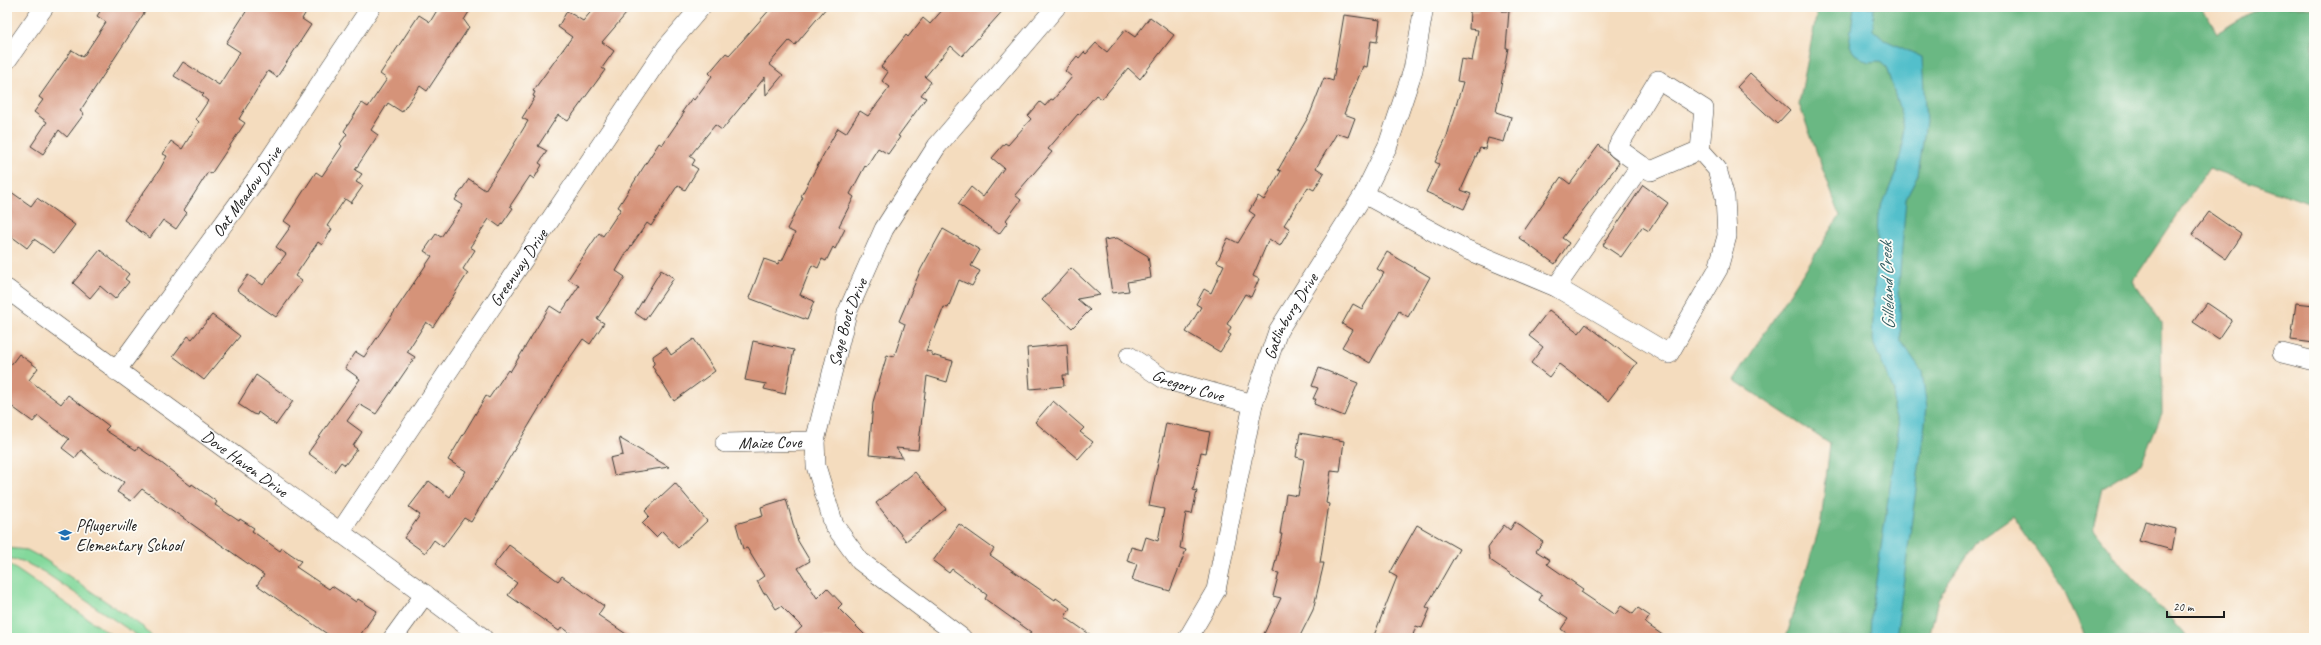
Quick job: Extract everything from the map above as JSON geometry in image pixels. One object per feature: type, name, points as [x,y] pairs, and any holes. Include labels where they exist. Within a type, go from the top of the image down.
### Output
[{"type":"street","points":[[7,60],[44,7]]},
{"type":"street","name":"Oat Meadow Drive","points":[[116,371],[258,178],[371,7]]},
{"type":"street","name":"Greenway Drive","points":[[340,532],[666,48],[701,7]]},
{"type":"street","name":"Sage Boot Drive","points":[[962,638],[860,561],[834,525],[816,466],[815,441],[847,313],[884,229],[937,146],[1056,7]]},
{"type":"street","name":"Gatlinburg Drive","points":[[1188,638],[1216,590],[1253,404],[1278,331],[1364,194],[1388,145],[1413,70],[1424,7]]},
{"type":"street","points":[[1364,194],[1465,249],[1556,287],[1628,328],[1669,354],[1718,269],[1727,236],[1725,197],[1717,168],[1700,150],[1704,109],[1658,80],[1617,148],[1651,171],[1700,150]]},
{"type":"street","points":[[1556,287],[1641,165]]},
{"type":"street","name":"Dove Haven Drive","points":[[7,289],[116,371],[340,532],[483,638]]},
{"type":"street","points":[[2282,353],[2314,361]]},
{"type":"street","name":"Gregory Cove","points":[[1129,356],[1164,379],[1253,404]]},
{"type":"street","name":"Maize Cove","points":[[725,443],[815,441]]},
{"type":"street","points":[[393,638],[425,594]]},
{"type":"green space","points":[[1818,7],[2202,7],[2217,33],[2260,7],[2314,7],[2314,205],[2209,168],[2133,281],[2161,323],[2162,413],[2141,464],[2102,488],[2093,528],[2121,565],[2183,632],[2186,638],[2086,638],[2064,590],[2013,516],[1977,541],[1938,599],[1929,638],[1786,638],[1821,522],[1830,444],[1734,380],[1840,216],[1799,104]]},
{"type":"green space","points":[[7,548],[27,550],[44,559],[143,627],[153,638],[141,638],[44,572],[22,561],[7,558]]},
{"type":"green space","points":[[10,565],[116,638],[7,638],[7,570]]},
{"type":"water","name":"Gilleland Creek","points":[[1854,7],[1874,7],[1873,30],[1883,39],[1922,57],[1926,122],[1918,175],[1906,199],[1899,285],[1901,342],[1922,372],[1927,408],[1896,638],[1870,638],[1871,614],[1899,426],[1893,409],[1894,392],[1872,340],[1878,215],[1897,170],[1903,144],[1902,117],[1886,67],[1879,61],[1868,62],[1855,54],[1849,46]]},
{"type":"building","points":[[103,7],[148,7],[80,111],[84,114],[67,137],[59,130],[43,154],[31,146],[47,122],[34,112],[43,100],[39,97],[72,50],[83,57],[106,22],[97,16]]},
{"type":"building","points":[[249,7],[309,7],[302,19],[311,25],[277,77],[268,71],[239,119],[245,123],[211,174],[208,172],[184,210],[187,213],[176,229],[163,220],[150,238],[124,220],[160,169],[167,156],[163,154],[171,141],[182,149],[199,122],[196,119],[208,101],[202,96],[204,94],[174,76],[183,62],[219,85],[240,52],[226,43]]},
{"type":"building","points":[[439,7],[472,7],[464,20],[469,27],[427,91],[420,86],[402,112],[388,103],[371,130],[378,135],[355,170],[362,174],[356,182],[363,186],[351,203],[345,199],[327,226],[332,229],[322,245],[318,242],[295,276],[302,281],[276,317],[237,290],[248,275],[263,285],[286,254],[276,247],[291,226],[284,221],[316,172],[322,176],[342,146],[340,144],[347,134],[344,131],[362,103],[368,107],[387,79],[380,74],[419,15],[430,22]]},
{"type":"building","points":[[595,7],[632,7],[602,42],[614,51],[602,68],[605,70],[568,121],[558,115],[538,146],[547,151],[539,163],[542,165],[534,179],[530,176],[510,206],[513,208],[500,227],[489,219],[470,247],[475,250],[463,269],[468,273],[433,327],[426,322],[407,352],[415,357],[376,414],[359,404],[347,421],[362,432],[353,446],[357,449],[345,465],[341,462],[334,472],[308,453],[360,379],[345,368],[356,352],[364,357],[432,256],[424,251],[436,234],[441,237],[463,205],[455,200],[469,179],[485,190],[502,164],[528,121],[522,118],[535,97],[533,96],[535,92],[533,91],[572,37],[558,27],[567,11],[583,21]]},
{"type":"building","points":[[772,7],[827,7],[795,45],[789,41],[769,64],[783,75],[766,95],[765,77],[722,130],[715,125],[690,156],[695,160],[692,165],[698,169],[685,190],[678,185],[651,226],[647,223],[627,252],[616,271],[625,277],[597,319],[604,323],[590,344],[583,339],[565,365],[471,522],[464,518],[443,547],[434,540],[425,553],[404,538],[420,515],[409,507],[429,481],[450,497],[466,471],[448,460],[486,396],[489,398],[508,370],[510,372],[550,306],[561,313],[579,286],[568,279],[599,233],[603,236],[621,209],[618,207],[659,143],[662,145],[684,113],[682,112],[692,98],[694,100],[712,76],[709,73],[726,53],[729,55]]},
{"type":"building","points":[[945,7],[1006,7],[962,56],[951,46],[925,77],[931,82],[921,95],[926,98],[898,136],[900,137],[888,154],[878,148],[866,167],[865,166],[850,194],[854,197],[839,226],[845,229],[835,249],[833,247],[826,261],[822,259],[818,268],[812,265],[800,295],[814,301],[807,320],[749,298],[764,259],[778,264],[779,260],[782,261],[795,233],[787,229],[803,197],[801,196],[838,128],[846,133],[860,111],[868,116],[890,87],[882,81],[888,72],[881,67],[906,35],[908,37],[923,18],[930,24]]},
{"type":"building","points":[[1478,7],[1503,7],[1502,11],[1509,11],[1506,48],[1508,48],[1496,112],[1511,117],[1504,142],[1488,138],[1485,149],[1480,148],[1461,190],[1471,194],[1464,209],[1426,192],[1439,164],[1435,162],[1447,136],[1463,82],[1457,81],[1461,59],[1472,61],[1478,30],[1469,29],[1470,11],[1478,11]]},
{"type":"building","points":[[1344,15],[1380,20],[1377,42],[1371,41],[1367,67],[1363,66],[1344,114],[1355,118],[1348,137],[1337,133],[1316,168],[1324,173],[1314,190],[1308,187],[1284,225],[1290,229],[1280,246],[1269,239],[1253,276],[1259,279],[1251,297],[1245,294],[1227,324],[1231,327],[1228,333],[1231,335],[1220,352],[1186,332],[1201,307],[1196,304],[1204,289],[1211,293],[1224,265],[1217,262],[1228,238],[1238,243],[1255,215],[1249,211],[1258,196],[1264,200],[1281,171],[1278,170],[1310,114],[1324,78],[1333,81]]},
{"type":"building","points":[[1150,17],[1174,35],[1140,79],[1128,68],[1102,99],[1096,95],[1079,115],[1078,114],[1048,149],[1052,152],[1015,195],[1021,200],[1006,220],[1008,222],[999,234],[958,204],[971,187],[983,197],[1004,168],[992,158],[1005,143],[1008,145],[1031,119],[1028,116],[1040,102],[1045,106],[1051,99],[1053,100],[1072,77],[1065,71],[1077,56],[1079,58],[1084,52],[1086,54],[1096,43],[1107,52],[1125,30],[1135,37]]},
{"type":"building","points":[[1750,73],[1790,110],[1777,124],[1737,87]]},
{"type":"building","points":[[1599,145],[1619,163],[1562,238],[1569,243],[1555,264],[1519,238],[1561,177],[1570,184]]},
{"type":"building","points":[[1643,185],[1668,203],[1649,231],[1642,227],[1621,257],[1603,245]]},
{"type":"building","points":[[7,189],[31,206],[37,198],[75,225],[54,253],[34,239],[27,248],[7,233]]},
{"type":"building","points":[[2209,212],[2242,235],[2226,259],[2192,235]]},
{"type":"building","points":[[943,229],[980,250],[971,266],[980,271],[972,286],[959,280],[948,308],[944,307],[926,351],[932,352],[932,355],[953,361],[947,382],[927,376],[918,450],[896,448],[903,458],[869,455],[873,402],[887,355],[894,357],[905,324],[899,321],[921,269]]},
{"type":"building","points":[[1117,238],[1148,256],[1151,278],[1127,282],[1129,291],[1112,293],[1104,240]]},
{"type":"building","points":[[100,250],[129,274],[125,279],[129,282],[115,299],[100,286],[90,298],[73,283]]},
{"type":"building","points":[[1387,252],[1430,277],[1408,317],[1399,311],[1370,363],[1342,347],[1352,330],[1342,324],[1353,304],[1362,309],[1384,273],[1377,269]]},
{"type":"building","points":[[1071,268],[1100,295],[1077,299],[1090,310],[1072,328],[1042,300]]},
{"type":"building","points":[[661,270],[674,278],[645,320],[635,313]]},
{"type":"building","points":[[2207,303],[2232,320],[2219,339],[2193,322]]},
{"type":"building","points":[[2296,303],[2314,305],[2314,343],[2291,340]]},
{"type":"building","points":[[1549,310],[1579,333],[1586,324],[1637,363],[1608,401],[1559,364],[1549,377],[1531,363],[1543,347],[1529,336]]},
{"type":"building","points":[[212,315],[240,336],[204,380],[173,356],[188,336],[192,339]]},
{"type":"building","points":[[694,339],[715,371],[674,401],[652,366],[654,364],[653,356],[666,347],[671,355]]},
{"type":"building","points":[[753,341],[794,350],[785,394],[764,389],[766,384],[745,380]]},
{"type":"building","points":[[1067,344],[1069,375],[1063,375],[1064,386],[1030,389],[1027,348]]},
{"type":"building","points":[[19,354],[38,368],[29,380],[61,404],[68,395],[109,426],[105,430],[136,450],[138,447],[191,486],[192,484],[217,502],[215,505],[239,521],[240,519],[254,528],[252,531],[280,551],[282,548],[301,561],[296,567],[329,589],[332,586],[356,602],[358,599],[377,611],[358,638],[333,638],[257,585],[264,575],[142,489],[131,501],[117,492],[124,482],[103,469],[81,450],[75,458],[62,448],[69,439],[38,416],[33,422],[7,403],[7,370]]},
{"type":"building","points":[[1319,368],[1358,383],[1344,416],[1314,404],[1316,399],[1313,399],[1318,388],[1312,386]]},
{"type":"building","points":[[256,375],[293,401],[276,425],[258,412],[257,415],[253,414],[238,404]]},
{"type":"building","points":[[1053,401],[1084,428],[1080,432],[1093,442],[1078,459],[1035,422]]},
{"type":"building","points":[[1166,423],[1210,432],[1206,453],[1201,452],[1193,490],[1197,491],[1192,514],[1186,513],[1180,548],[1186,550],[1170,591],[1132,580],[1137,564],[1127,561],[1131,547],[1142,550],[1146,537],[1158,541],[1164,509],[1149,506]]},
{"type":"building","points":[[1300,433],[1344,441],[1340,472],[1331,471],[1326,503],[1329,504],[1320,563],[1324,563],[1313,610],[1299,638],[1262,638],[1281,598],[1273,596],[1279,573],[1273,572],[1282,534],[1280,534],[1286,494],[1298,496],[1304,459],[1296,457]]},
{"type":"building","points":[[619,438],[669,467],[614,475],[610,458],[623,455]]},
{"type":"building","points":[[915,472],[946,509],[906,541],[876,503]]},
{"type":"building","points":[[675,483],[707,521],[678,548],[662,531],[656,537],[642,523],[649,516],[645,511]]},
{"type":"building","points":[[786,499],[798,541],[810,561],[798,568],[817,598],[827,588],[842,604],[838,608],[868,638],[790,638],[802,627],[781,606],[776,609],[766,593],[764,594],[757,581],[764,576],[747,548],[743,549],[736,524],[763,516],[761,507]]},
{"type":"building","points":[[2145,521],[2176,529],[2172,550],[2139,541]]},
{"type":"building","points":[[1515,522],[1543,542],[1536,551],[1550,560],[1547,564],[1583,589],[1581,592],[1615,615],[1621,606],[1633,614],[1638,608],[1650,616],[1645,623],[1667,638],[1573,638],[1561,629],[1568,619],[1539,600],[1542,595],[1490,560],[1488,547],[1504,525],[1510,530]]},
{"type":"building","points":[[959,524],[994,549],[990,555],[1055,600],[1056,598],[1070,608],[1065,617],[1095,638],[1027,638],[1031,632],[985,599],[987,595],[952,569],[949,573],[933,561]]},
{"type":"building","points":[[1417,525],[1459,549],[1426,607],[1430,609],[1422,628],[1416,626],[1412,638],[1373,638],[1397,577],[1390,573]]},
{"type":"building","points":[[509,545],[558,581],[562,576],[604,606],[598,615],[632,638],[577,638],[562,627],[559,631],[508,595],[517,583],[493,566]]},
{"type":"place","name":"Pflugerville Elementary School","points":[[65,535]]}]
